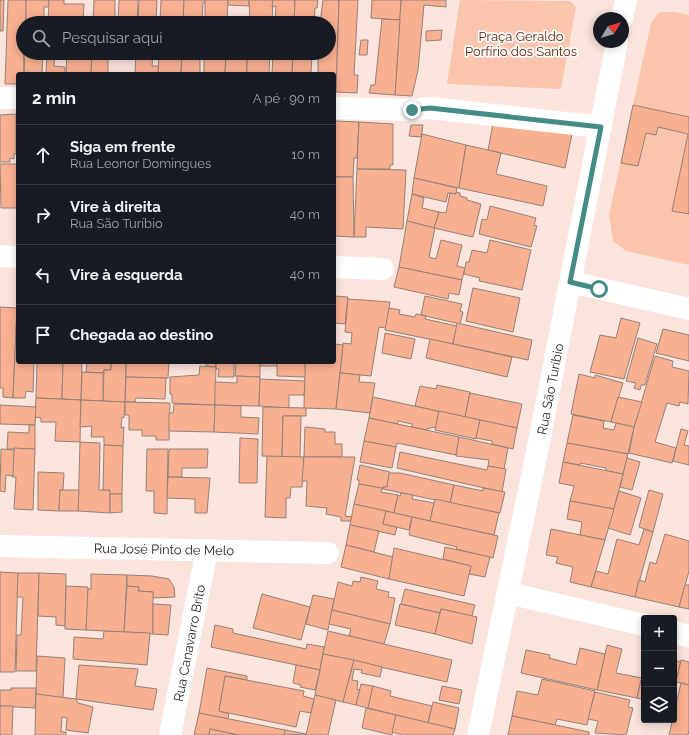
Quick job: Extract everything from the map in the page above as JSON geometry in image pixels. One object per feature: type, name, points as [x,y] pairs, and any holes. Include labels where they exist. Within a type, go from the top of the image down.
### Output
[{"type":"street","points":[[623,12],[626,0]]},
{"type":"street","name":"Rua São Turíbio","points":[[478,735],[508,593],[616,48]]},
{"type":"street","points":[[0,98],[16,98]]},
{"type":"street","points":[[336,108],[412,110],[430,108],[601,127]]},
{"type":"street","points":[[0,256],[16,257]]},
{"type":"street","points":[[336,267],[383,269]]},
{"type":"street","points":[[570,282],[689,309]]},
{"type":"street","name":"Rua José Pinto de Melo","points":[[0,546],[328,553]]},
{"type":"street","name":"Rua Canavarro Brito","points":[[170,735],[207,550]]},
{"type":"street","points":[[508,593],[641,624]]},
{"type":"street","points":[[677,633],[689,636]]},
{"type":"green space","name":"Praça Geraldo Porfírio dos Santos","points":[[460,0],[570,1],[576,7],[561,89],[447,84]]},
{"type":"green space","points":[[659,12],[675,12],[689,15],[689,265],[626,251],[613,241],[609,215],[651,23]]},
{"type":"building","points":[[0,0],[4,0],[3,31],[0,31]]},
{"type":"building","points":[[8,0],[26,0],[26,16],[16,16],[16,60],[24,60],[24,72],[16,72],[16,84],[5,84]]},
{"type":"building","points":[[26,0],[49,0],[49,7],[44,7],[44,16],[26,16]]},
{"type":"building","points":[[49,0],[64,0],[64,4],[84,4],[83,16],[48,16]]},
{"type":"building","points":[[94,0],[115,0],[115,16],[93,16]]},
{"type":"building","points":[[119,0],[138,0],[137,16],[118,16]]},
{"type":"building","points":[[139,0],[157,0],[156,16],[138,16]]},
{"type":"building","points":[[161,0],[184,0],[183,16],[160,16]]},
{"type":"building","points":[[184,0],[205,0],[205,3],[203,2],[202,16],[183,16]]},
{"type":"building","points":[[205,0],[228,0],[227,16],[205,16]]},
{"type":"building","points":[[228,0],[249,0],[249,6],[228,5]]},
{"type":"building","points":[[249,0],[273,0],[272,16],[250,16]]},
{"type":"building","points":[[273,0],[295,0],[294,16],[275,16],[276,6],[272,7]]},
{"type":"building","points":[[295,0],[318,0],[317,8],[315,8],[314,16],[294,16]]},
{"type":"building","points":[[323,0],[339,0],[336,92],[336,72],[318,72],[318,60],[336,60],[336,16],[321,16]]},
{"type":"building","points":[[339,0],[358,0],[354,75],[358,75],[357,93],[336,92]]},
{"type":"building","points":[[372,0],[401,0],[400,20],[371,18]]},
{"type":"building","points":[[401,0],[446,0],[446,7],[424,5],[418,70],[412,96],[395,95]]},
{"type":"building","points":[[382,19],[400,20],[395,95],[369,93],[371,85],[375,85]]},
{"type":"building","points":[[442,30],[441,40],[426,41],[426,31]]},
{"type":"building","points":[[361,40],[368,40],[367,55],[359,55]]},
{"type":"building","points":[[25,60],[43,60],[42,72],[24,72]]},
{"type":"building","points":[[47,60],[54,60],[54,66],[65,67],[65,72],[46,72]]},
{"type":"building","points":[[67,60],[92,60],[91,72],[66,72]]},
{"type":"building","points":[[92,60],[108,60],[108,72],[91,72]]},
{"type":"building","points":[[136,60],[152,60],[152,66],[159,66],[158,72],[135,72]]},
{"type":"building","points":[[159,60],[182,60],[181,72],[158,72]]},
{"type":"building","points":[[182,60],[200,60],[200,72],[181,72]]},
{"type":"building","points":[[204,60],[226,60],[225,72],[204,72]]},
{"type":"building","points":[[226,60],[247,60],[247,72],[225,72]]},
{"type":"building","points":[[247,60],[270,60],[269,72],[247,72]]},
{"type":"building","points":[[273,60],[293,60],[292,72],[272,72]]},
{"type":"building","points":[[293,60],[312,60],[311,72],[292,72]]},
{"type":"building","points":[[633,105],[689,117],[689,214],[672,211],[688,134],[658,127],[656,135],[646,133],[638,166],[621,163]]},
{"type":"building","points":[[16,114],[16,154],[14,154],[14,159],[10,158],[10,162],[0,162],[0,115]]},
{"type":"building","points":[[336,121],[359,122],[357,158],[354,158],[353,177],[336,177]]},
{"type":"building","points":[[359,122],[393,124],[393,165],[390,165],[390,169],[357,169]]},
{"type":"building","points":[[493,124],[572,134],[565,168],[488,150]]},
{"type":"building","points":[[411,125],[423,125],[421,137],[409,136]]},
{"type":"building","points":[[422,134],[466,145],[459,188],[414,178]]},
{"type":"building","points":[[466,145],[501,153],[496,174],[547,186],[543,206],[459,188]]},
{"type":"building","points":[[0,164],[16,164],[16,208],[1,208]]},
{"type":"building","points":[[357,169],[406,170],[403,229],[366,227],[366,237],[354,237]]},
{"type":"building","points":[[336,177],[353,177],[354,237],[336,236]]},
{"type":"building","points":[[414,178],[457,188],[456,194],[448,193],[446,202],[412,194]]},
{"type":"building","points":[[456,192],[460,193],[460,196],[467,198],[467,200],[481,204],[473,237],[434,228],[439,212],[446,213],[450,193],[456,194]]},
{"type":"building","points":[[412,194],[424,198],[422,208],[439,212],[434,228],[407,221]]},
{"type":"building","points":[[490,206],[536,218],[534,225],[537,226],[531,247],[479,234],[482,219],[487,220]]},
{"type":"building","points":[[407,221],[435,228],[429,257],[436,259],[441,240],[462,245],[457,266],[465,268],[462,280],[399,267]]},
{"type":"building","points":[[490,240],[531,250],[522,290],[479,281],[480,278],[464,274],[466,262],[469,262],[472,250],[487,253]]},
{"type":"building","points":[[399,267],[462,280],[459,295],[449,293],[448,299],[394,287]]},
{"type":"building","points":[[473,288],[520,298],[513,332],[466,321]]},
{"type":"building","points":[[336,296],[348,297],[345,324],[336,323]]},
{"type":"building","points":[[425,296],[462,304],[460,311],[463,312],[460,324],[421,315]]},
{"type":"building","points":[[348,299],[390,302],[386,328],[379,327],[371,376],[340,373],[343,343],[351,344],[352,333],[345,332]]},
{"type":"building","points":[[0,307],[16,308],[13,398],[3,397],[3,388],[0,388]]},
{"type":"building","points":[[389,308],[400,310],[399,314],[415,317],[416,314],[426,316],[425,319],[457,326],[453,344],[385,330]]},
{"type":"building","points":[[621,318],[640,323],[624,379],[590,372],[600,335],[616,338]]},
{"type":"building","points":[[457,323],[532,340],[528,360],[453,344]]},
{"type":"building","points":[[663,329],[689,335],[689,361],[656,353]]},
{"type":"building","points":[[16,330],[16,364],[34,364],[33,392],[26,391],[25,398],[13,398]]},
{"type":"building","points":[[385,333],[415,339],[411,359],[382,353]]},
{"type":"building","points":[[638,338],[657,344],[645,385],[641,385],[640,390],[634,388],[636,383],[626,381]]},
{"type":"building","points":[[430,339],[512,357],[507,377],[426,358]]},
{"type":"building","points":[[336,344],[343,345],[336,409],[304,408],[305,364],[336,364]]},
{"type":"building","points":[[655,356],[673,361],[672,367],[689,371],[688,404],[680,402],[679,406],[667,403],[655,442],[676,448],[672,463],[629,453],[634,427]]},
{"type":"building","points":[[37,364],[63,364],[62,399],[36,398]]},
{"type":"building","points":[[63,364],[82,364],[81,400],[62,399]]},
{"type":"building","points":[[87,364],[111,364],[111,370],[104,370],[103,373],[86,372]]},
{"type":"building","points":[[111,364],[126,364],[125,402],[103,401],[104,370],[111,370]]},
{"type":"building","points":[[126,364],[169,364],[168,378],[126,377]]},
{"type":"building","points":[[206,364],[216,364],[216,367],[206,366]]},
{"type":"building","points":[[216,364],[234,364],[234,377],[218,377],[219,369],[216,369]]},
{"type":"building","points":[[236,364],[260,364],[260,377],[235,376]]},
{"type":"building","points":[[260,364],[277,364],[277,366],[260,366]]},
{"type":"building","points":[[277,364],[305,364],[305,377],[277,376]]},
{"type":"building","points":[[200,366],[216,367],[215,405],[172,403],[172,394],[170,394],[170,377],[199,375]]},
{"type":"building","points":[[82,372],[103,373],[103,401],[81,400]]},
{"type":"building","points":[[340,373],[360,375],[359,382],[375,383],[370,413],[336,409]]},
{"type":"building","points":[[579,374],[595,378],[595,375],[623,383],[611,422],[571,414]]},
{"type":"building","points":[[237,376],[260,377],[259,406],[215,405],[215,382],[237,383]]},
{"type":"building","points":[[126,377],[166,378],[165,399],[136,398],[135,402],[125,402]]},
{"type":"building","points":[[260,379],[305,381],[304,395],[289,395],[289,408],[259,406]]},
{"type":"building","points":[[437,385],[470,392],[465,417],[415,406],[420,386],[436,389]]},
{"type":"building","points":[[470,393],[522,404],[517,428],[465,417]]},
{"type":"building","points":[[373,397],[437,411],[439,413],[436,428],[431,427],[430,429],[427,428],[427,430],[412,427],[412,424],[398,421],[397,424],[369,418]]},
{"type":"building","points":[[618,397],[642,402],[634,427],[611,422]]},
{"type":"building","points":[[36,398],[81,400],[80,442],[55,441],[56,422],[41,422],[41,418],[35,417]]},
{"type":"building","points":[[81,400],[125,402],[124,418],[122,417],[121,428],[124,427],[123,446],[104,445],[104,437],[91,437],[92,426],[80,427]]},
{"type":"building","points":[[125,402],[170,403],[169,440],[156,440],[156,436],[142,436],[142,430],[129,430],[129,415],[125,415]]},
{"type":"building","points":[[174,404],[215,405],[214,432],[169,431],[169,413],[173,413]]},
{"type":"building","points":[[0,405],[36,407],[35,425],[0,424]]},
{"type":"building","points":[[215,405],[241,406],[241,417],[259,418],[258,434],[214,432]]},
{"type":"building","points":[[263,407],[306,408],[306,416],[283,416],[282,457],[262,456]]},
{"type":"building","points":[[439,411],[480,420],[476,439],[435,430]]},
{"type":"building","points":[[573,415],[604,421],[603,428],[614,430],[616,423],[634,427],[628,454],[567,443]]},
{"type":"building","points":[[283,416],[301,416],[300,457],[282,457]]},
{"type":"building","points":[[369,418],[459,437],[456,455],[397,443],[396,447],[364,441]]},
{"type":"building","points":[[480,420],[517,428],[513,449],[492,444],[492,441],[476,438]]},
{"type":"building","points":[[29,425],[35,425],[35,449],[7,449],[8,432],[29,433]]},
{"type":"building","points":[[305,427],[325,429],[325,432],[335,432],[335,444],[342,444],[342,457],[304,457]]},
{"type":"building","points":[[681,429],[688,431],[684,445],[689,446],[689,465],[673,461]]},
{"type":"building","points":[[459,437],[508,448],[504,469],[488,466],[489,460],[456,456]]},
{"type":"building","points":[[240,438],[258,439],[257,483],[239,483]]},
{"type":"building","points":[[364,441],[396,447],[392,468],[360,462]]},
{"type":"building","points":[[80,442],[100,443],[99,490],[110,490],[110,513],[78,511]]},
{"type":"building","points":[[567,443],[628,454],[623,474],[606,471],[606,468],[580,463],[580,465],[563,462]]},
{"type":"building","points":[[104,445],[123,446],[122,494],[110,494],[110,490],[103,490]]},
{"type":"building","points":[[14,448],[35,449],[33,510],[14,509],[16,477],[12,477]]},
{"type":"building","points":[[1,449],[14,450],[13,476],[6,475],[5,492],[0,491]]},
{"type":"building","points":[[147,449],[168,449],[167,514],[154,513],[154,491],[146,491]]},
{"type":"building","points":[[169,449],[208,449],[207,468],[182,468],[182,477],[168,477]]},
{"type":"building","points":[[400,452],[487,470],[488,466],[506,469],[502,492],[397,468]]},
{"type":"building","points":[[267,456],[304,457],[302,487],[291,487],[290,498],[286,498],[286,518],[265,517]]},
{"type":"building","points":[[304,457],[355,457],[345,516],[352,517],[351,521],[341,521],[341,517],[326,514],[327,508],[306,506],[307,481],[302,481]]},
{"type":"building","points":[[627,458],[640,462],[632,490],[620,487]]},
{"type":"building","points":[[563,462],[623,474],[614,509],[570,501],[574,486],[559,483]]},
{"type":"building","points":[[360,465],[390,472],[387,487],[383,487],[383,489],[359,484],[359,480],[357,480]]},
{"type":"building","points":[[38,472],[64,473],[63,490],[60,490],[59,511],[38,510]]},
{"type":"building","points":[[389,473],[400,473],[454,485],[450,503],[383,489],[383,487],[387,487]]},
{"type":"building","points":[[168,477],[210,478],[207,513],[195,513],[195,499],[167,498]]},
{"type":"building","points":[[359,484],[382,488],[381,492],[398,495],[394,513],[354,504]]},
{"type":"building","points":[[454,485],[483,491],[483,488],[505,492],[500,513],[450,503]]},
{"type":"building","points":[[60,490],[79,490],[78,511],[59,511]]},
{"type":"building","points":[[649,490],[663,494],[653,532],[639,527]]},
{"type":"building","points":[[619,491],[641,498],[630,535],[608,528]]},
{"type":"building","points":[[401,493],[413,495],[412,499],[434,503],[430,521],[394,513],[398,495],[400,496]]},
{"type":"building","points":[[110,494],[122,494],[122,512],[110,513]]},
{"type":"building","points":[[435,499],[499,513],[494,535],[430,521]]},
{"type":"building","points":[[570,501],[614,509],[605,540],[580,535],[582,522],[567,519]]},
{"type":"building","points":[[354,504],[386,511],[383,524],[397,527],[395,535],[350,525]]},
{"type":"building","points":[[386,511],[412,517],[409,530],[383,524]]},
{"type":"building","points":[[412,517],[498,536],[493,558],[409,535]]},
{"type":"building","points":[[350,525],[379,531],[374,552],[346,545]]},
{"type":"building","points":[[551,529],[605,540],[591,587],[570,582],[573,567],[556,563],[558,557],[546,555]]},
{"type":"building","points":[[644,529],[653,532],[635,597],[591,587],[596,571],[608,574],[617,539],[639,545]]},
{"type":"building","points":[[665,534],[689,541],[689,571],[679,607],[635,597],[639,580],[645,582],[650,562],[656,564]]},
{"type":"building","points":[[346,545],[393,557],[389,579],[341,567]]},
{"type":"building","points":[[445,547],[490,557],[485,577],[469,574],[471,566],[443,559]]},
{"type":"building","points":[[394,548],[471,566],[464,596],[389,579]]},
{"type":"building","points":[[0,572],[18,573],[15,672],[0,672]]},
{"type":"building","points":[[18,573],[39,573],[36,671],[16,671],[17,635],[21,635],[23,597],[17,597]]},
{"type":"building","points":[[39,573],[66,574],[65,626],[56,625],[56,617],[38,616]]},
{"type":"building","points":[[91,574],[127,575],[124,632],[86,630],[87,589],[91,589]]},
{"type":"building","points":[[127,575],[152,576],[169,579],[174,587],[175,597],[153,598],[153,592],[138,591],[139,587],[127,586]]},
{"type":"building","points":[[361,577],[378,581],[376,589],[389,592],[388,597],[395,598],[390,624],[332,610],[338,582],[352,586],[353,581],[360,582]]},
{"type":"building","points":[[685,585],[689,585],[689,609],[679,607]]},
{"type":"building","points":[[66,586],[88,587],[86,630],[65,629]]},
{"type":"building","points":[[127,586],[139,587],[138,591],[153,592],[153,634],[124,632]]},
{"type":"building","points":[[405,589],[475,605],[472,616],[441,609],[440,613],[401,604]]},
{"type":"building","points":[[262,594],[310,607],[301,640],[253,628]]},
{"type":"building","points":[[313,595],[334,599],[328,630],[306,624]]},
{"type":"building","points":[[153,604],[171,605],[168,635],[153,634]]},
{"type":"building","points":[[400,604],[440,613],[435,634],[395,625]]},
{"type":"building","points":[[441,609],[477,617],[472,644],[435,634]]},
{"type":"building","points":[[332,610],[390,624],[384,644],[349,636],[351,629],[329,624]]},
{"type":"building","points":[[215,625],[233,629],[233,633],[306,649],[307,644],[324,647],[320,670],[211,647]]},
{"type":"building","points":[[104,631],[150,633],[147,665],[73,659],[74,637],[103,639]]},
{"type":"building","points":[[328,631],[452,660],[447,682],[323,654]]},
{"type":"building","points":[[607,645],[622,649],[616,673],[641,678],[637,698],[597,690]]},
{"type":"building","points":[[580,648],[605,654],[597,690],[521,673],[526,650],[550,655],[549,658],[576,665]]},
{"type":"building","points":[[323,654],[354,660],[343,702],[315,695]]},
{"type":"building","points":[[37,656],[65,658],[63,698],[36,694]]},
{"type":"building","points":[[354,660],[382,667],[380,677],[361,673],[362,670],[354,669],[352,680],[358,681],[357,689],[360,690],[356,705],[343,702]]},
{"type":"building","points":[[681,660],[689,662],[689,685],[677,682]]},
{"type":"building","points":[[677,661],[681,662],[677,677]]},
{"type":"building","points":[[79,665],[138,669],[135,686],[157,689],[153,710],[76,699]]},
{"type":"building","points":[[296,665],[320,670],[315,690],[300,687],[301,685],[293,683]]},
{"type":"building","points":[[207,668],[247,676],[247,680],[225,676],[219,711],[229,714],[228,719],[199,713]]},
{"type":"building","points":[[225,676],[304,691],[303,696],[314,699],[311,713],[300,711],[296,727],[219,711]]},
{"type":"building","points":[[542,679],[595,691],[587,725],[557,719],[555,725],[512,716],[517,691],[538,695]]},
{"type":"building","points":[[641,680],[641,699],[637,698]]},
{"type":"building","points":[[681,683],[689,685],[688,735],[669,735],[672,723],[677,723],[677,700]]},
{"type":"building","points":[[361,684],[373,686],[368,708],[356,705]]},
{"type":"building","points":[[373,686],[391,691],[390,696],[432,706],[428,723],[368,708]]},
{"type":"building","points":[[442,686],[462,690],[459,704],[439,700]]},
{"type":"building","points":[[11,688],[36,688],[35,708],[0,706],[0,690],[11,690]]},
{"type":"building","points":[[595,692],[630,700],[628,707],[633,708],[626,735],[595,733],[598,721],[588,719]]},
{"type":"building","points":[[36,694],[76,699],[78,703],[93,707],[88,733],[66,730],[67,718],[62,717],[61,732],[66,732],[66,735],[35,735]]},
{"type":"building","points":[[315,695],[336,700],[328,735],[306,735]]},
{"type":"building","points":[[433,702],[459,708],[455,729],[428,723]]},
{"type":"building","points":[[0,706],[13,706],[12,735],[0,735]]},
{"type":"building","points":[[366,708],[396,715],[392,735],[362,728]]},
{"type":"building","points":[[199,713],[285,730],[284,735],[239,735],[210,729],[209,735],[194,735]]},
{"type":"building","points":[[396,715],[455,729],[453,735],[403,735],[392,732]]},
{"type":"building","points":[[512,716],[589,732],[589,735],[508,735]]},
{"type":"building","points":[[210,729],[239,735],[209,735]]},
{"type":"building","points":[[285,730],[306,734],[284,735]]},
{"type":"route","points":[[412,110],[430,108],[601,127],[570,282],[599,289]]}]
